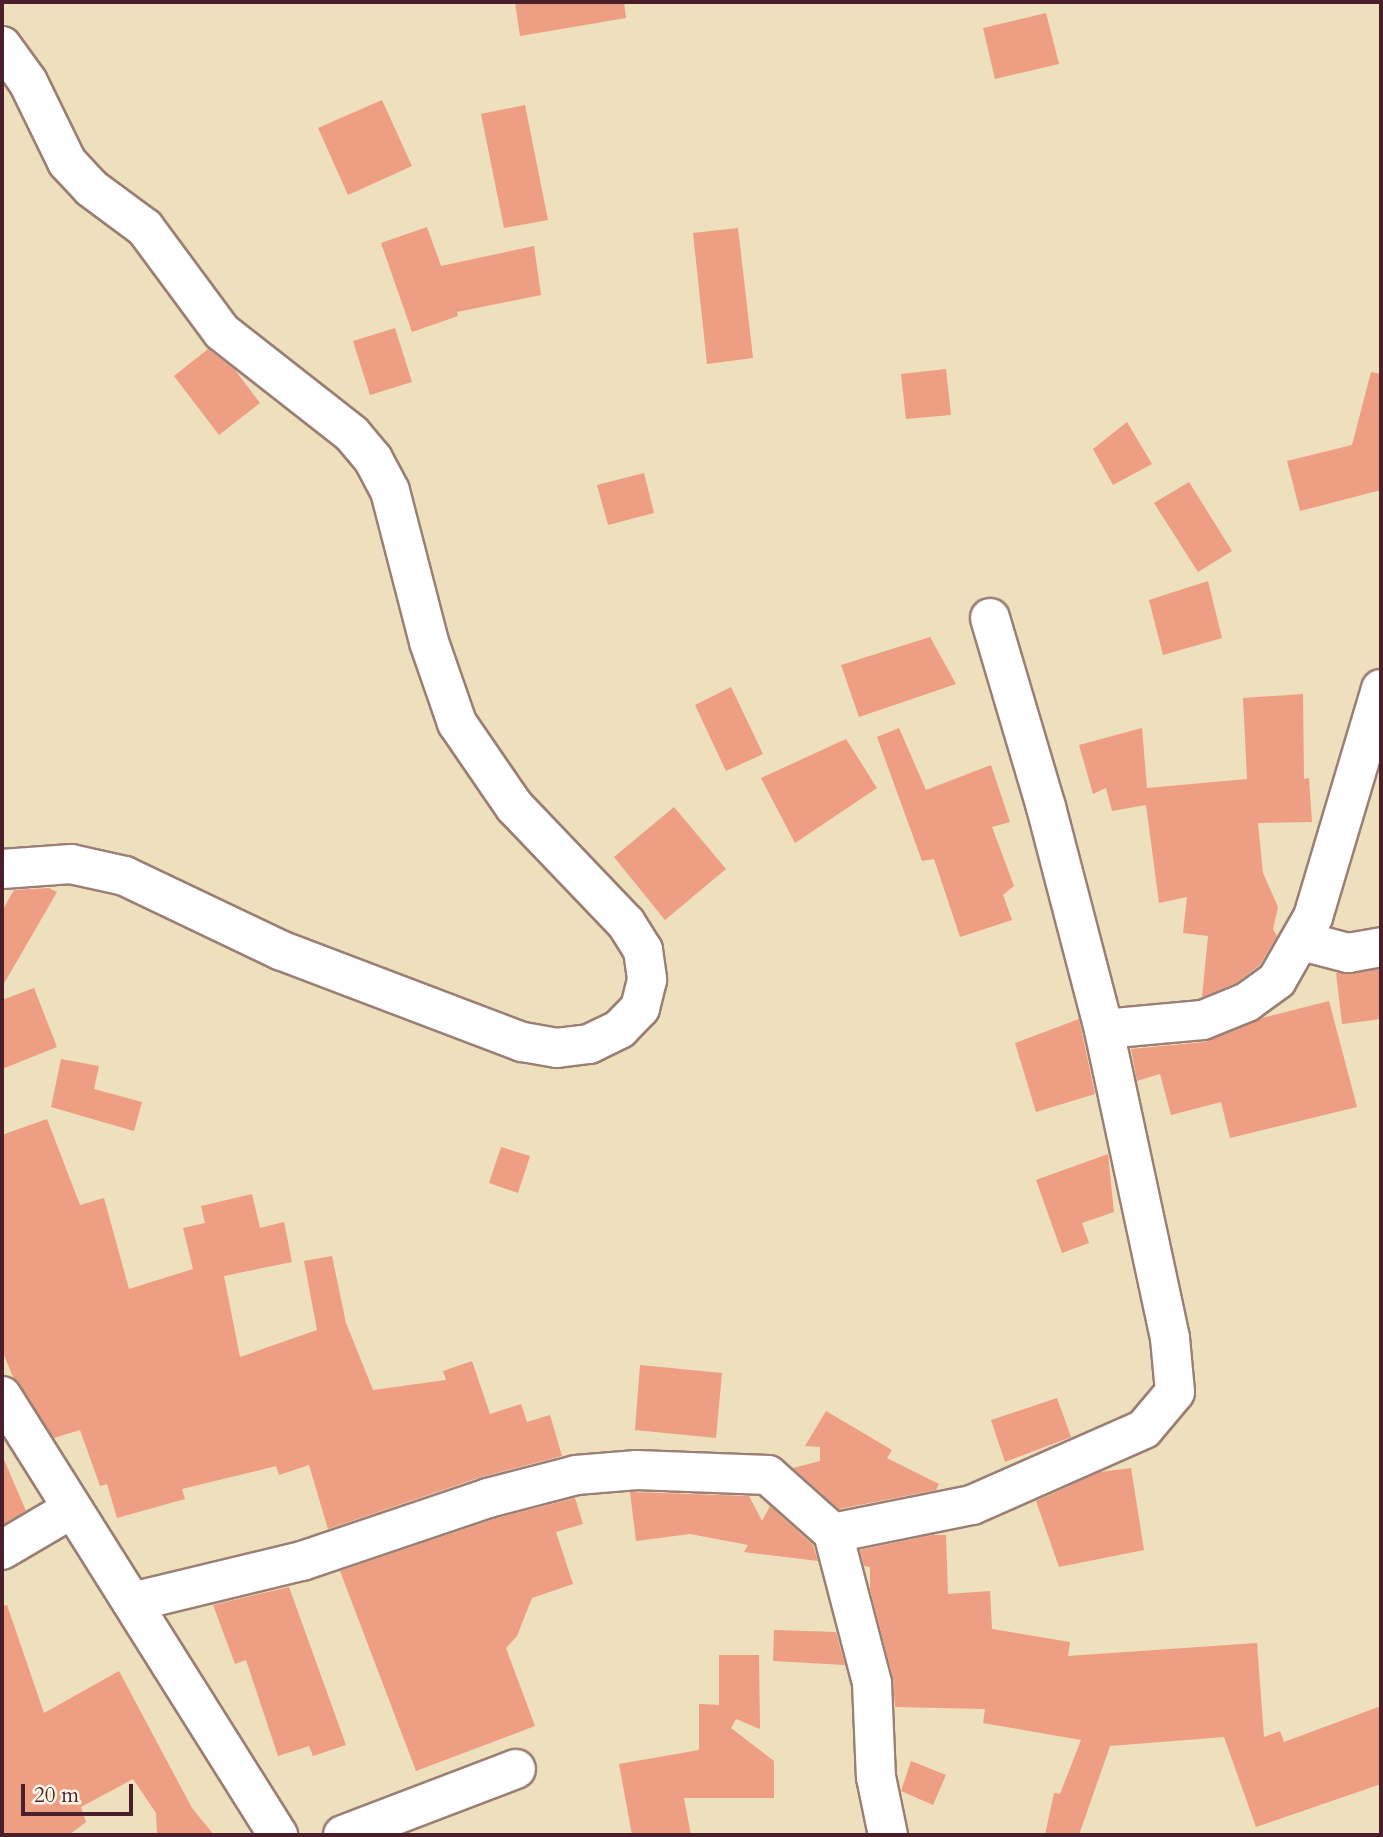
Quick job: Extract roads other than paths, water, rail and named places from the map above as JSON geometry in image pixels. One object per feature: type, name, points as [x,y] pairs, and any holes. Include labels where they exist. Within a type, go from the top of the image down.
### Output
[{"type":"street","points":[[2,46],[28,82],[67,162],[83,180],[145,228],[222,332],[352,434],[373,459],[390,491],[429,642],[457,723],[489,776],[514,806],[626,923],[643,950],[648,980],[640,1008],[621,1029],[589,1044],[557,1048],[522,1042],[282,951],[125,876],[71,864],[2,869]]},
{"type":"street","points":[[833,1533],[972,1505],[1144,1429],[1175,1392],[1170,1338],[1104,1030],[1046,807],[990,618]]},
{"type":"street","points":[[1104,1030],[1203,1020],[1228,1012],[1277,980],[1302,941],[1381,689]]},
{"type":"street","points":[[1302,941],[1348,953],[1381,947]]},
{"type":"street","points":[[2,1396],[70,1510],[132,1602],[278,1835]]},
{"type":"street","points":[[132,1602],[302,1561],[488,1498],[576,1475],[637,1470],[768,1475],[833,1533],[872,1683],[876,1777],[888,1835]]},
{"type":"street","points":[[2,1550],[70,1510]]},
{"type":"street","points":[[343,1835],[516,1769]]}]
